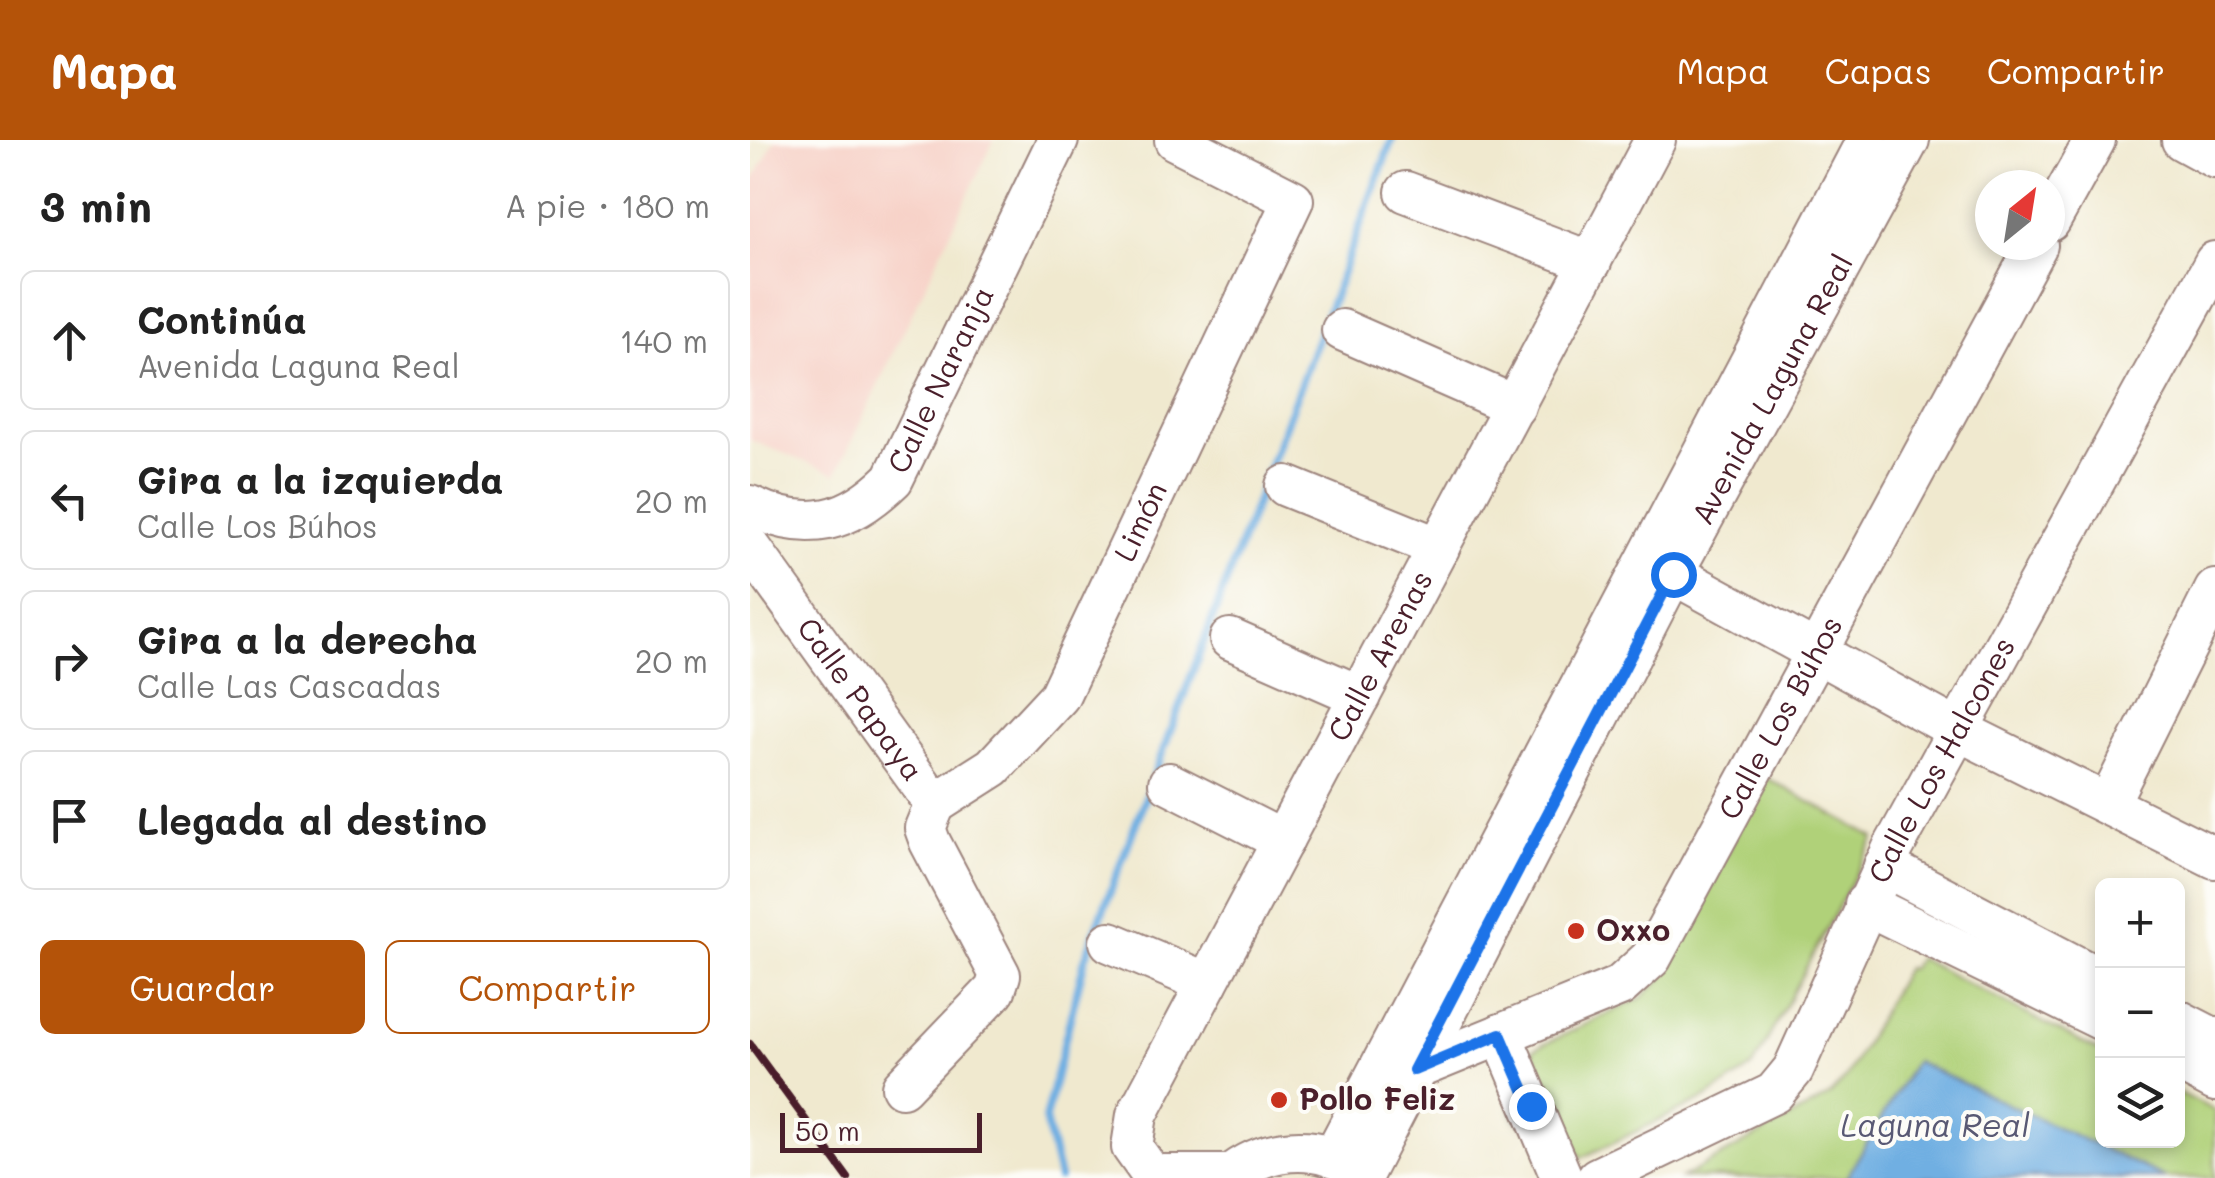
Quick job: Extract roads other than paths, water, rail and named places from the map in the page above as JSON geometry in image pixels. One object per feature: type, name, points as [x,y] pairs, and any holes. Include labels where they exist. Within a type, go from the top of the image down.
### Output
[{"type":"street","name":"Calle Naranja","points":[[750,506],[771,516],[823,521],[862,510],[893,479],[1058,140]]},
{"type":"street","name":"Limón","points":[[934,804],[993,768],[1059,696],[1294,200],[1175,140]]},
{"type":"street","name":"Calle Arenas","points":[[1228,1177],[1152,1176],[1132,1147],[1137,1115],[1655,140]]},
{"type":"street","name":"Avenida Laguna Real","points":[[1354,1169],[1414,1070],[1866,140]]},
{"type":"street","name":"Avenida Laguna Real","points":[[1354,1169],[1660,567],[1909,140]]},
{"type":"street","points":[[2065,194],[2095,140]]},
{"type":"street","points":[[2182,140],[2215,158]]},
{"type":"street","points":[[1406,192],[1591,262]]},
{"type":"street","name":"Calle Los Búhos","points":[[1414,1070],[1620,986],[1651,958],[2029,260]]},
{"type":"street","name":"Calle Los Halcones","points":[[1596,1178],[1774,1093],[1793,1070],[1884,866],[2215,262]]},
{"type":"street","points":[[1342,330],[1515,406]]},
{"type":"street","points":[[1286,486],[1439,548]]},
{"type":"street","name":"Calle Papaya","points":[[750,547],[934,804]]},
{"type":"street","points":[[1660,567],[1956,729],[2215,858]]},
{"type":"street","points":[[2108,804],[2215,590]]},
{"type":"street","points":[[1230,638],[1360,696]]},
{"type":"street","points":[[1169,784],[1283,841]]},
{"type":"street","points":[[902,1087],[996,990],[1000,975],[930,842],[926,828],[934,804]]},
{"type":"street","points":[[1884,866],[2095,976]]},
{"type":"street","points":[[1865,904],[2095,1017]]},
{"type":"street","points":[[1110,942],[1207,983]]},
{"type":"street","points":[[2185,1024],[2215,1039]]},
{"type":"street","points":[[1500,1034],[1562,1178]]},
{"type":"street","points":[[2185,1065],[2215,1081]]},
{"type":"street","points":[[1228,1177],[1252,1160],[1278,1152],[1306,1150],[1354,1169]]},
{"type":"water","name":"Laguna Real","points":[[1915,1061],[2166,1178],[1846,1178]]},
{"type":"waterway","points":[[1059,1178],[1045,1119],[1085,959],[1392,140]]},
{"type":"railway","points":[[750,1044],[848,1178]]},
{"type":"place","name":"Oxxo","points":[[1576,931]]},
{"type":"place","name":"Pollo Feliz","points":[[1279,1100]]}]
